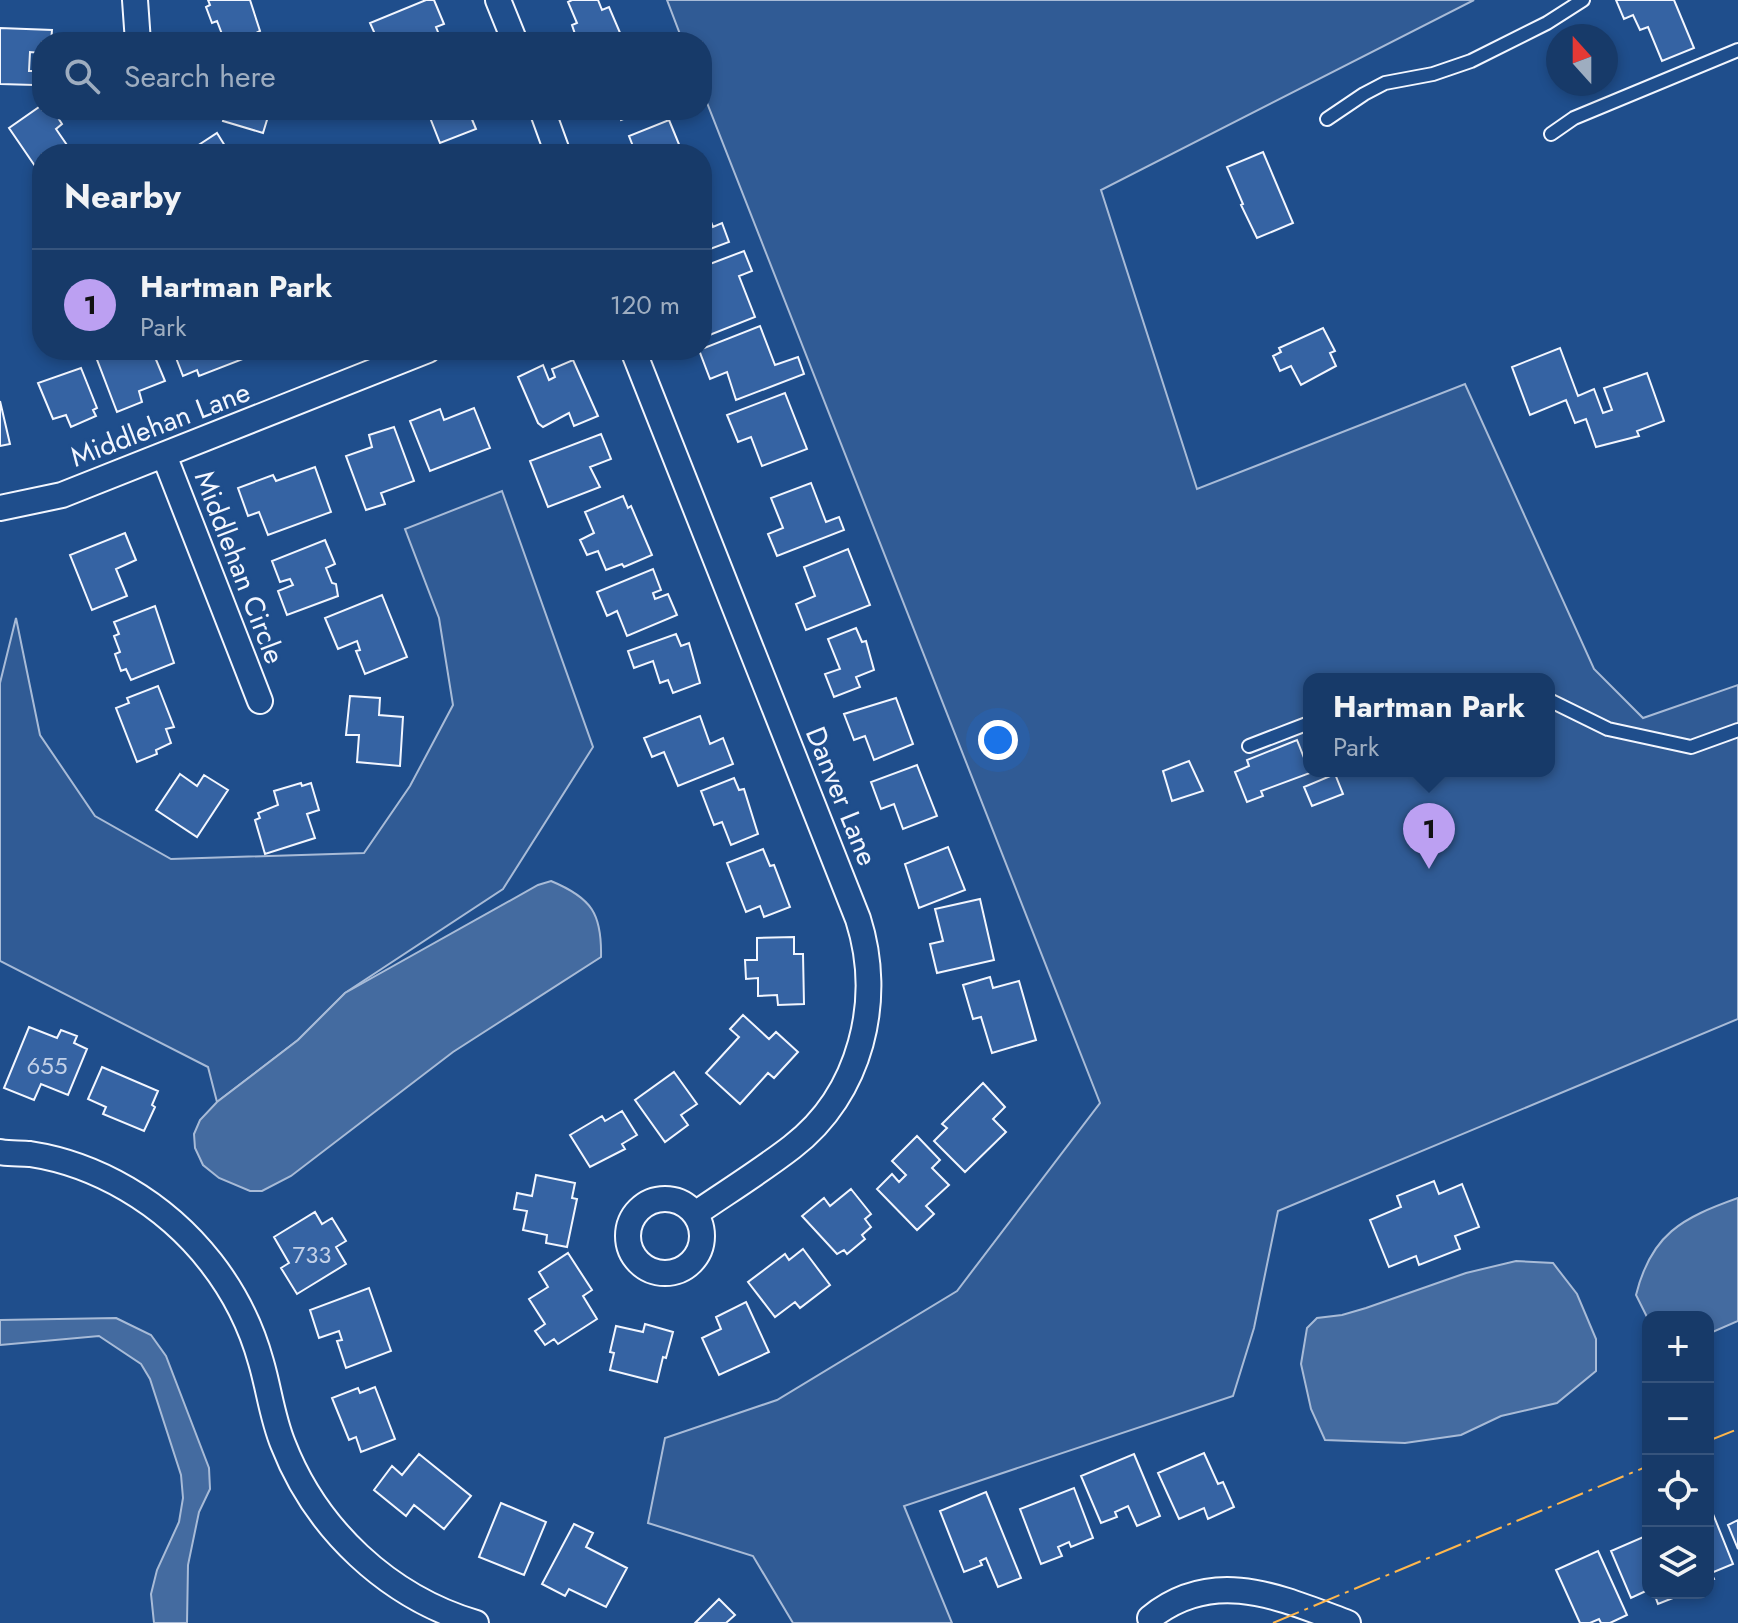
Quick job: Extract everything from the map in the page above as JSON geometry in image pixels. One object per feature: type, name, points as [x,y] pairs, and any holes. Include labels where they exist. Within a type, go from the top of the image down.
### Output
[{"type":"street","points":[[135,0],[137,32]]},
{"type":"street","points":[[498,0],[511,32]]},
{"type":"street","points":[[546,120],[554,144]]},
{"type":"street","name":"Middlehan Lane","points":[[0,508],[62,495],[403,360]]},
{"type":"street","name":"Danver Lane","points":[[637,360],[858,919],[869,969],[869,1000],[863,1035],[849,1076],[831,1105],[795,1145],[695,1214]]},
{"type":"street","name":"Middlehan Circle","points":[[164,455],[260,701]]},
{"type":"street","points":[[0,1152],[29,1154],[90,1171],[150,1203],[183,1230],[224,1279],[245,1317],[261,1361],[284,1448],[299,1480],[325,1519],[349,1546],[397,1586],[444,1612],[476,1623]]},
{"type":"street","points":[[1150,1618],[1197,1593],[1246,1590],[1281,1598],[1348,1623]]},
{"type":"lane","points":[[1327,119],[1385,83],[1433,74],[1471,61],[1547,23],[1583,0]]},
{"type":"lane","points":[[1551,134],[1574,118],[1738,50]]},
{"type":"lane","points":[[1555,703],[1608,729],[1691,747],[1738,730]]},
{"type":"lane","points":[[1249,746],[1303,725]]},
{"type":"shaded area","points":[[667,0],[1474,0],[1101,190],[1197,489],[1465,384],[1594,669],[1643,718],[1738,685],[1738,1019],[1278,1211],[1254,1328],[1233,1396],[904,1506],[952,1623],[793,1623],[753,1556],[648,1523],[665,1438],[777,1400],[957,1291],[1100,1103],[712,115],[712,32],[679,32]]},
{"type":"shaded area","points":[[502,491],[593,747],[503,889],[345,993],[298,1040],[217,1102],[208,1067],[0,961],[0,683],[16,618],[40,735],[95,816],[171,859],[364,853],[410,786],[453,705],[439,618],[405,529]]},
{"type":"shaded area","points":[[551,881],[576,894],[592,909],[599,929],[601,957],[453,1052],[291,1176],[262,1191],[250,1191],[219,1178],[203,1165],[195,1148],[194,1134],[200,1120],[217,1102],[298,1040],[345,993],[538,885]]},
{"type":"shaded area","points":[[1738,1198],[1738,1321],[1714,1331],[1714,1311],[1644,1311],[1636,1295],[1642,1274],[1660,1243],[1685,1221]]},
{"type":"shaded area","points":[[1516,1261],[1553,1263],[1577,1294],[1596,1339],[1596,1371],[1557,1403],[1501,1416],[1461,1435],[1405,1443],[1325,1440],[1311,1409],[1301,1364],[1307,1328],[1317,1318],[1342,1315],[1466,1273]]},
{"type":"shaded area","points":[[116,1318],[151,1335],[166,1356],[209,1468],[210,1489],[199,1512],[188,1565],[187,1623],[154,1623],[151,1594],[157,1570],[179,1522],[183,1498],[181,1475],[150,1379],[141,1364],[99,1336],[0,1345],[0,1320]]},
{"type":"building","points":[[208,0],[250,0],[260,31],[221,32],[217,21],[212,23],[206,7],[210,5]]},
{"type":"building","points":[[426,0],[434,0],[444,24],[436,27],[438,32],[374,32],[370,23]]},
{"type":"building","points":[[598,0],[602,10],[609,7],[620,32],[574,32],[572,25],[577,23],[568,2]]},
{"type":"building","points":[[1616,0],[1674,0],[1694,48],[1662,61],[1648,27],[1640,30],[1633,15],[1624,19]]},
{"type":"building","points":[[0,28],[52,30],[32,32],[29,71],[32,71],[32,85],[0,84]]},
{"type":"building","points":[[32,112],[32,120],[59,120],[62,124],[56,129],[66,144],[32,144],[32,162],[9,128]]},
{"type":"building","points":[[223,120],[267,120],[263,133]]},
{"type":"building","points":[[431,120],[472,120],[476,129],[440,143]]},
{"type":"building","points":[[669,120],[679,144],[632,144],[629,136]]},
{"type":"building","points":[[217,133],[224,144],[200,144]]},
{"type":"building","points":[[1263,152],[1293,223],[1257,238],[1227,167]]},
{"type":"building","points":[[722,223],[729,242],[712,248],[712,224],[713,227]]},
{"type":"building","points":[[744,251],[752,271],[739,276],[755,317],[712,334],[712,263]]},
{"type":"building","points":[[760,326],[775,365],[798,357],[804,374],[736,400],[727,372],[710,379],[703,360],[712,360],[712,345]]},
{"type":"building","points":[[1323,328],[1335,351],[1330,353],[1336,366],[1301,385],[1291,366],[1280,371],[1273,356],[1281,352],[1279,348]]},
{"type":"building","points":[[1560,348],[1578,396],[1594,389],[1603,413],[1612,410],[1604,388],[1647,373],[1664,421],[1637,431],[1639,436],[1596,447],[1586,419],[1575,423],[1566,400],[1530,415],[1512,367]]},
{"type":"building","points":[[97,360],[156,360],[165,381],[139,391],[142,402],[117,412]]},
{"type":"building","points":[[177,360],[240,360],[199,376],[197,370],[183,376]]},
{"type":"building","points":[[573,360],[598,416],[574,426],[569,413],[543,427],[538,423],[518,377],[543,365],[549,380],[555,377],[552,369]]},
{"type":"building","points":[[81,368],[97,408],[93,410],[96,416],[71,427],[66,415],[53,419],[38,383]]},
{"type":"building","points":[[785,393],[807,449],[762,466],[751,437],[738,442],[727,415]]},
{"type":"building","points":[[0,401],[10,444],[0,446]]},
{"type":"building","points":[[474,408],[490,448],[430,471],[410,421],[440,409],[444,420]]},
{"type":"building","points":[[394,427],[414,481],[381,493],[385,504],[366,510],[346,456],[372,447],[369,435]]},
{"type":"building","points":[[601,434],[611,459],[590,467],[600,487],[548,507],[530,461]]},
{"type":"building","points":[[315,467],[331,512],[268,535],[259,512],[248,516],[238,488],[273,475],[276,481]]},
{"type":"building","points":[[811,483],[826,522],[839,517],[844,530],[777,556],[768,534],[783,528],[771,498]]},
{"type":"building","points":[[623,496],[628,508],[631,506],[652,555],[624,567],[622,564],[606,570],[598,551],[587,555],[580,540],[594,533],[585,512]]},
{"type":"building","points":[[125,533],[136,560],[116,569],[127,596],[92,610],[70,555]]},
{"type":"building","points":[[325,540],[335,564],[326,568],[332,583],[336,584],[338,596],[287,615],[278,591],[293,585],[290,579],[280,582],[272,561]]},
{"type":"building","points":[[848,549],[870,605],[806,630],[796,604],[815,596],[804,567]]},
{"type":"building","points":[[653,569],[661,590],[653,593],[655,599],[668,594],[677,615],[627,636],[617,611],[607,616],[597,592]]},
{"type":"building","points":[[382,595],[407,657],[365,674],[356,651],[360,650],[357,641],[338,649],[325,618]]},
{"type":"building","points":[[155,606],[174,663],[131,680],[126,669],[121,671],[115,654],[120,652],[114,636],[119,634],[114,622]]},
{"type":"building","points":[[856,628],[862,642],[866,641],[874,670],[856,677],[860,687],[834,697],[825,674],[840,669],[828,639]]},
{"type":"building","points":[[676,634],[681,646],[689,643],[700,683],[673,693],[668,680],[660,683],[653,661],[634,668],[628,651]]},
{"type":"building","points":[[158,686],[174,727],[166,729],[171,743],[156,750],[157,754],[137,762],[116,708],[129,703],[127,698]]},
{"type":"building","points":[[350,696],[380,698],[379,715],[403,717],[400,766],[357,762],[359,735],[346,735]]},
{"type":"building","points":[[896,698],[913,744],[874,760],[865,736],[854,740],[844,714]]},
{"type":"building","points":[[700,716],[710,744],[723,738],[733,764],[678,786],[664,752],[652,757],[644,738]]},
{"type":"building","points":[[1297,740],[1303,755],[1303,776],[1261,791],[1263,796],[1247,802],[1235,772],[1249,766],[1247,760]]},
{"type":"building","points":[[1189,761],[1203,791],[1172,801],[1163,771]]},
{"type":"building","points":[[917,765],[937,816],[903,829],[894,804],[881,809],[871,782]]},
{"type":"building","points":[[180,774],[197,786],[204,775],[228,790],[197,837],[156,810]]},
{"type":"building","points":[[1328,777],[1336,777],[1343,794],[1312,806],[1304,787]]},
{"type":"building","points":[[734,778],[739,790],[744,789],[758,834],[731,845],[722,822],[714,825],[701,791]]},
{"type":"building","points":[[301,783],[302,786],[311,783],[319,810],[307,814],[315,838],[265,854],[255,820],[260,818],[258,813],[278,805],[274,791]]},
{"type":"building","points":[[948,847],[965,890],[919,908],[905,864]]},
{"type":"building","points":[[763,849],[770,866],[774,865],[790,907],[764,917],[760,906],[746,912],[727,863]]},
{"type":"building","points":[[980,899],[994,960],[937,973],[930,944],[943,941],[935,909]]},
{"type":"building","points":[[794,937],[794,954],[803,954],[804,1004],[778,1005],[777,995],[758,996],[758,978],[746,979],[745,960],[757,960],[757,938]]},
{"type":"building","points":[[990,977],[993,988],[1019,981],[1036,1040],[992,1053],[981,1017],[973,1019],[963,985]]},
{"type":"building","points":[[743,1015],[769,1039],[776,1032],[798,1052],[774,1078],[768,1073],[740,1104],[706,1073],[739,1037],[730,1029]]},
{"type":"building","points":[[29,1027],[57,1038],[61,1030],[77,1036],[74,1043],[87,1049],[68,1095],[41,1084],[34,1100],[4,1088]]},
{"type":"building","points":[[102,1067],[158,1091],[152,1105],[155,1107],[144,1131],[103,1114],[106,1107],[88,1099]]},
{"type":"building","points":[[674,1072],[697,1104],[681,1115],[688,1125],[665,1142],[635,1100]]},
{"type":"building","points":[[983,1083],[1005,1107],[993,1119],[1006,1132],[965,1172],[934,1141],[947,1128],[942,1124]]},
{"type":"building","points":[[622,1111],[637,1135],[622,1144],[625,1149],[590,1167],[570,1135],[602,1116],[605,1121]]},
{"type":"building","points":[[917,1136],[940,1160],[932,1168],[949,1185],[926,1206],[934,1214],[917,1230],[877,1189],[892,1174],[899,1182],[906,1175],[892,1161]]},
{"type":"building","points":[[536,1175],[575,1183],[572,1198],[577,1199],[567,1247],[546,1243],[547,1235],[523,1230],[527,1211],[514,1209],[517,1193],[532,1196]]},
{"type":"building","points":[[1434,1181],[1439,1194],[1462,1184],[1479,1227],[1455,1236],[1460,1249],[1419,1265],[1416,1256],[1389,1267],[1370,1220],[1401,1207],[1397,1196]]},
{"type":"building","points":[[851,1189],[871,1214],[865,1219],[871,1227],[862,1235],[865,1239],[847,1254],[844,1250],[837,1254],[802,1216],[824,1198],[830,1206]]},
{"type":"building","points":[[315,1212],[322,1224],[332,1218],[346,1241],[336,1247],[346,1264],[297,1294],[281,1268],[289,1263],[274,1237]]},
{"type":"building","points":[[803,1249],[830,1285],[800,1308],[795,1302],[775,1317],[748,1282],[785,1254],[789,1260]]},
{"type":"building","points":[[568,1253],[592,1290],[583,1296],[597,1319],[558,1344],[554,1339],[545,1345],[535,1331],[545,1324],[529,1299],[548,1287],[539,1272]]},
{"type":"building","points":[[369,1288],[391,1351],[346,1368],[337,1341],[342,1340],[339,1331],[319,1338],[310,1310]]},
{"type":"building","points":[[746,1302],[769,1352],[719,1375],[702,1338],[721,1329],[716,1317]]},
{"type":"building","points":[[645,1324],[673,1332],[657,1382],[610,1370],[614,1353],[610,1352],[616,1326],[643,1332]]},
{"type":"building","points":[[375,1387],[395,1439],[361,1452],[356,1437],[349,1440],[332,1398],[358,1388],[360,1393]]},
{"type":"building","points":[[1204,1453],[1218,1484],[1223,1482],[1234,1507],[1208,1519],[1204,1508],[1179,1519],[1158,1473]]},
{"type":"building","points":[[419,1454],[471,1496],[444,1529],[414,1505],[406,1516],[374,1490],[392,1466],[402,1475]]},
{"type":"building","points":[[1134,1454],[1160,1516],[1137,1526],[1128,1506],[1115,1512],[1117,1517],[1101,1523],[1081,1476]]},
{"type":"building","points":[[1074,1488],[1093,1538],[1071,1547],[1069,1542],[1058,1547],[1062,1556],[1041,1564],[1020,1509]]},
{"type":"building","points":[[986,1492],[1021,1578],[998,1587],[986,1558],[980,1561],[982,1565],[964,1572],[940,1511]]},
{"type":"building","points":[[501,1503],[546,1522],[524,1575],[479,1557]]},
{"type":"building","points":[[1714,1516],[1733,1564],[1714,1572]]},
{"type":"building","points":[[1738,1520],[1738,1549],[1728,1525]]},
{"type":"building","points":[[574,1524],[593,1533],[586,1547],[627,1568],[606,1607],[569,1589],[565,1596],[542,1584]]},
{"type":"building","points":[[1642,1538],[1642,1593],[1631,1598],[1611,1551]]},
{"type":"building","points":[[1598,1551],[1627,1615],[1610,1623],[1601,1623],[1599,1619],[1580,1623],[1556,1570]]},
{"type":"building","points":[[719,1599],[735,1615],[726,1623],[695,1623]]},
{"type":"power","points":[[1714,1439],[1738,1429]]},
{"type":"power","points":[[1273,1623],[1642,1469]]},
{"type":"place","name":"Hartman Park","points":[[1429,869]]}]
